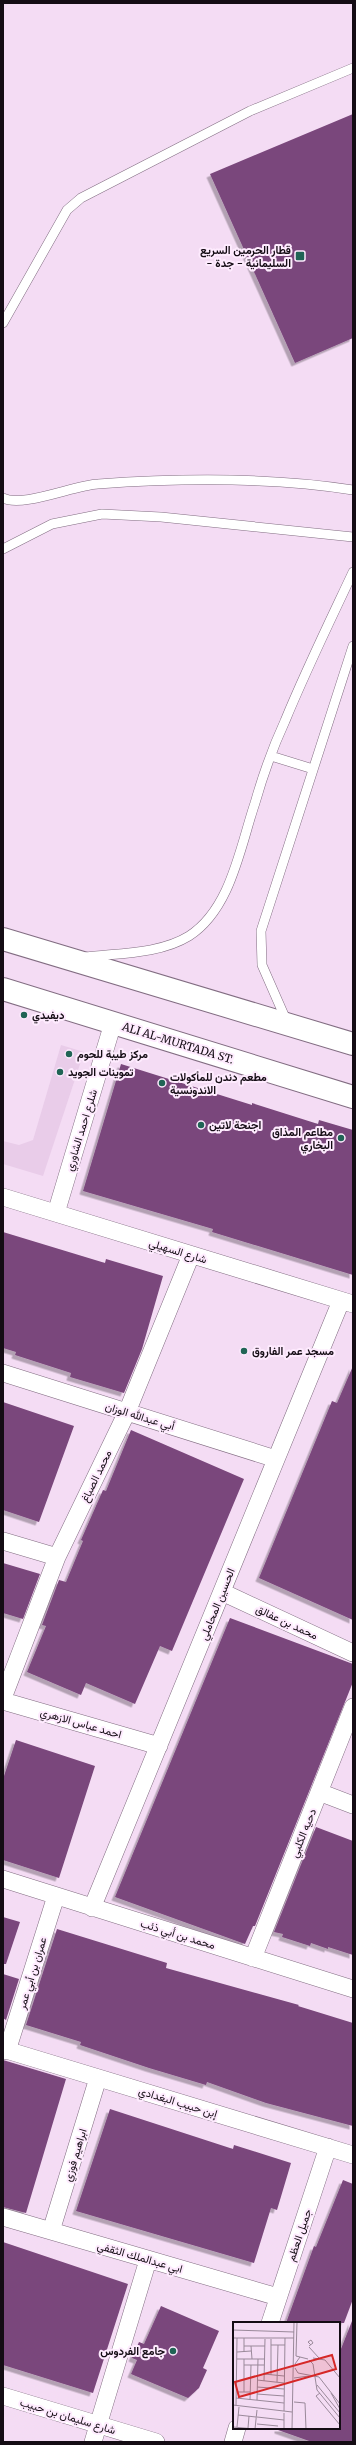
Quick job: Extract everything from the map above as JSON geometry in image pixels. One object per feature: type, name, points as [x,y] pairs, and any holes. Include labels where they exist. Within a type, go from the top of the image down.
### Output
[{"type":"main road","points":[[3,939],[353,1044]]},
{"type":"main road","name":"ALI AL-MURTADA ST.","points":[[3,989],[353,1097]]},
{"type":"street","name":"شلرع احمد الشاوري","points":[[56,1214],[113,1023]]},
{"type":"street","name":"شارع السهيلي","points":[[3,1197],[347,1303]]},
{"type":"street","name":"محمد الصباغ","points":[[3,1698],[57,1557],[127,1412],[191,1255]]},
{"type":"street","name":"الحسين المحاملي","points":[[92,1908],[276,1459],[347,1303]]},
{"type":"street","name":"أبي عبدالله الوزان","points":[[3,1373],[276,1459]]},
{"type":"street","points":[[3,1541],[57,1557]]},
{"type":"street","name":"محمد بن عفالق","points":[[222,1592],[353,1653]]},
{"type":"street","name":"احمد عباس الازهري","points":[[3,1701],[159,1746]]},
{"type":"street","name":"دحيه الكلبي","points":[[253,1958],[353,1708]]},
{"type":"street","points":[[319,1792],[353,1805]]},
{"type":"street","name":"محمد بن أبي ذئب","points":[[3,1879],[353,1989]]},
{"type":"street","name":"عمران بن أبي عمر","points":[[5,2050],[56,1896]]},
{"type":"street","name":"إبن حبيب البغدادي","points":[[5,2050],[353,2154]]},
{"type":"street","name":"ابراهيم فوزي","points":[[51,2231],[98,2078]]},
{"type":"street","name":"جميل العظم","points":[[270,2322],[328,2147]]},
{"type":"street","name":"ابي عبدالملك الثقفي","points":[[3,2217],[278,2297]]},
{"type":"street","points":[[93,2442],[148,2260]]},
{"type":"street","name":"شارع سليمان بن حبيب","points":[[3,2396],[156,2442]]},
{"type":"street","points":[[233,2442],[237,2429]]},
{"type":"lane","points":[[3,323],[67,210],[81,198],[250,111],[353,68]]},
{"type":"lane","points":[[3,498],[7,500],[27,499],[96,484],[239,480],[353,490]]},
{"type":"lane","points":[[3,549],[52,524],[102,514],[161,517],[353,537]]},
{"type":"lane","points":[[70,959],[168,947],[189,936],[206,920],[220,901],[230,878],[271,756],[294,700],[353,572]]},
{"type":"lane","points":[[288,1025],[262,965],[262,931],[353,646]]},
{"type":"lane","points":[[271,756],[313,769]]},
{"type":"shaded area","points":[[61,1045],[84,1052],[43,1176],[3,1164],[3,1141],[19,1145],[33,1140]]},
{"type":"building","name":"قطار الحرمين السريع - السليمانية - جدة","points":[[353,114],[353,338],[295,363],[210,174]]},
{"type":"building","points":[[121,1064],[318,1124],[319,1120],[353,1130],[353,1275],[212,1232],[213,1229],[83,1191]]},
{"type":"building","points":[[3,1232],[105,1263],[106,1259],[163,1276],[142,1349],[124,1393],[70,1377],[71,1373],[15,1355],[16,1352],[3,1348]]},
{"type":"building","points":[[353,1366],[353,1620],[259,1578],[332,1401],[337,1403]]},
{"type":"building","points":[[3,1402],[74,1426],[39,1522],[3,1510]]},
{"type":"building","points":[[131,1430],[244,1479],[172,1651],[160,1646],[135,1704],[86,1683],[81,1695],[27,1672],[46,1626],[42,1625],[59,1580],[66,1582],[83,1541],[81,1540],[103,1490],[106,1491]]},
{"type":"building","points":[[3,1563],[40,1574],[23,1619],[3,1613]]},
{"type":"building","points":[[230,1618],[353,1664],[353,1682],[255,1926],[253,1926],[245,1944],[115,1897]]},
{"type":"building","points":[[16,1740],[95,1766],[59,1878],[3,1860],[3,1779]]},
{"type":"building","points":[[316,1827],[353,1841],[353,1955],[311,1943],[310,1946],[282,1937],[283,1934],[274,1932]]},
{"type":"building","points":[[3,1917],[20,1922],[6,1964],[3,1964]]},
{"type":"building","points":[[57,1929],[167,1963],[166,1968],[299,2005],[298,2006],[353,2023],[353,2126],[266,2103],[207,2082],[206,2085],[149,2068],[80,2045],[81,2042],[26,2025]]},
{"type":"building","points":[[3,1974],[19,1979],[6,2020],[3,2018]]},
{"type":"building","points":[[3,2060],[66,2079],[26,2213],[3,2207]]},
{"type":"building","points":[[110,2109],[233,2149],[234,2145],[291,2163],[277,2210],[271,2208],[254,2263],[76,2211]]},
{"type":"building","points":[[343,2180],[353,2184],[353,2299],[344,2323],[286,2322],[314,2246],[316,2247]]},
{"type":"building","points":[[3,2242],[128,2284],[93,2393],[3,2365]]},
{"type":"building","name":"جامع الفردوس","points":[[161,2306],[219,2331],[203,2368],[207,2370],[199,2388],[188,2398],[131,2374],[137,2360],[132,2358],[139,2342],[144,2344]]},
{"type":"building","points":[[352,2321],[353,2442],[312,2442],[278,2430],[340,2429],[340,2351]]},
{"type":"place","name":"قطار الحرمين السريع - السليمانية - جدة","points":[[300,256]]},
{"type":"place","name":"ديفيدي","points":[[24,1015]]},
{"type":"place","name":"مركز طيبة للحوم","points":[[69,1054]]},
{"type":"place","name":"تموينات الجويد","points":[[60,1072]]},
{"type":"place","name":"مطعم دندن للمأكولات الاندونسية","points":[[162,1083]]},
{"type":"place","name":"اجنحة لاتين","points":[[201,1125]]},
{"type":"place","name":"مطاعم المذاق البخاري","points":[[341,1138]]},
{"type":"place","name":"مسجد عمر الفاروق","points":[[244,1351]]},
{"type":"place","name":"جامع الفردوس","points":[[173,2351]]}]
